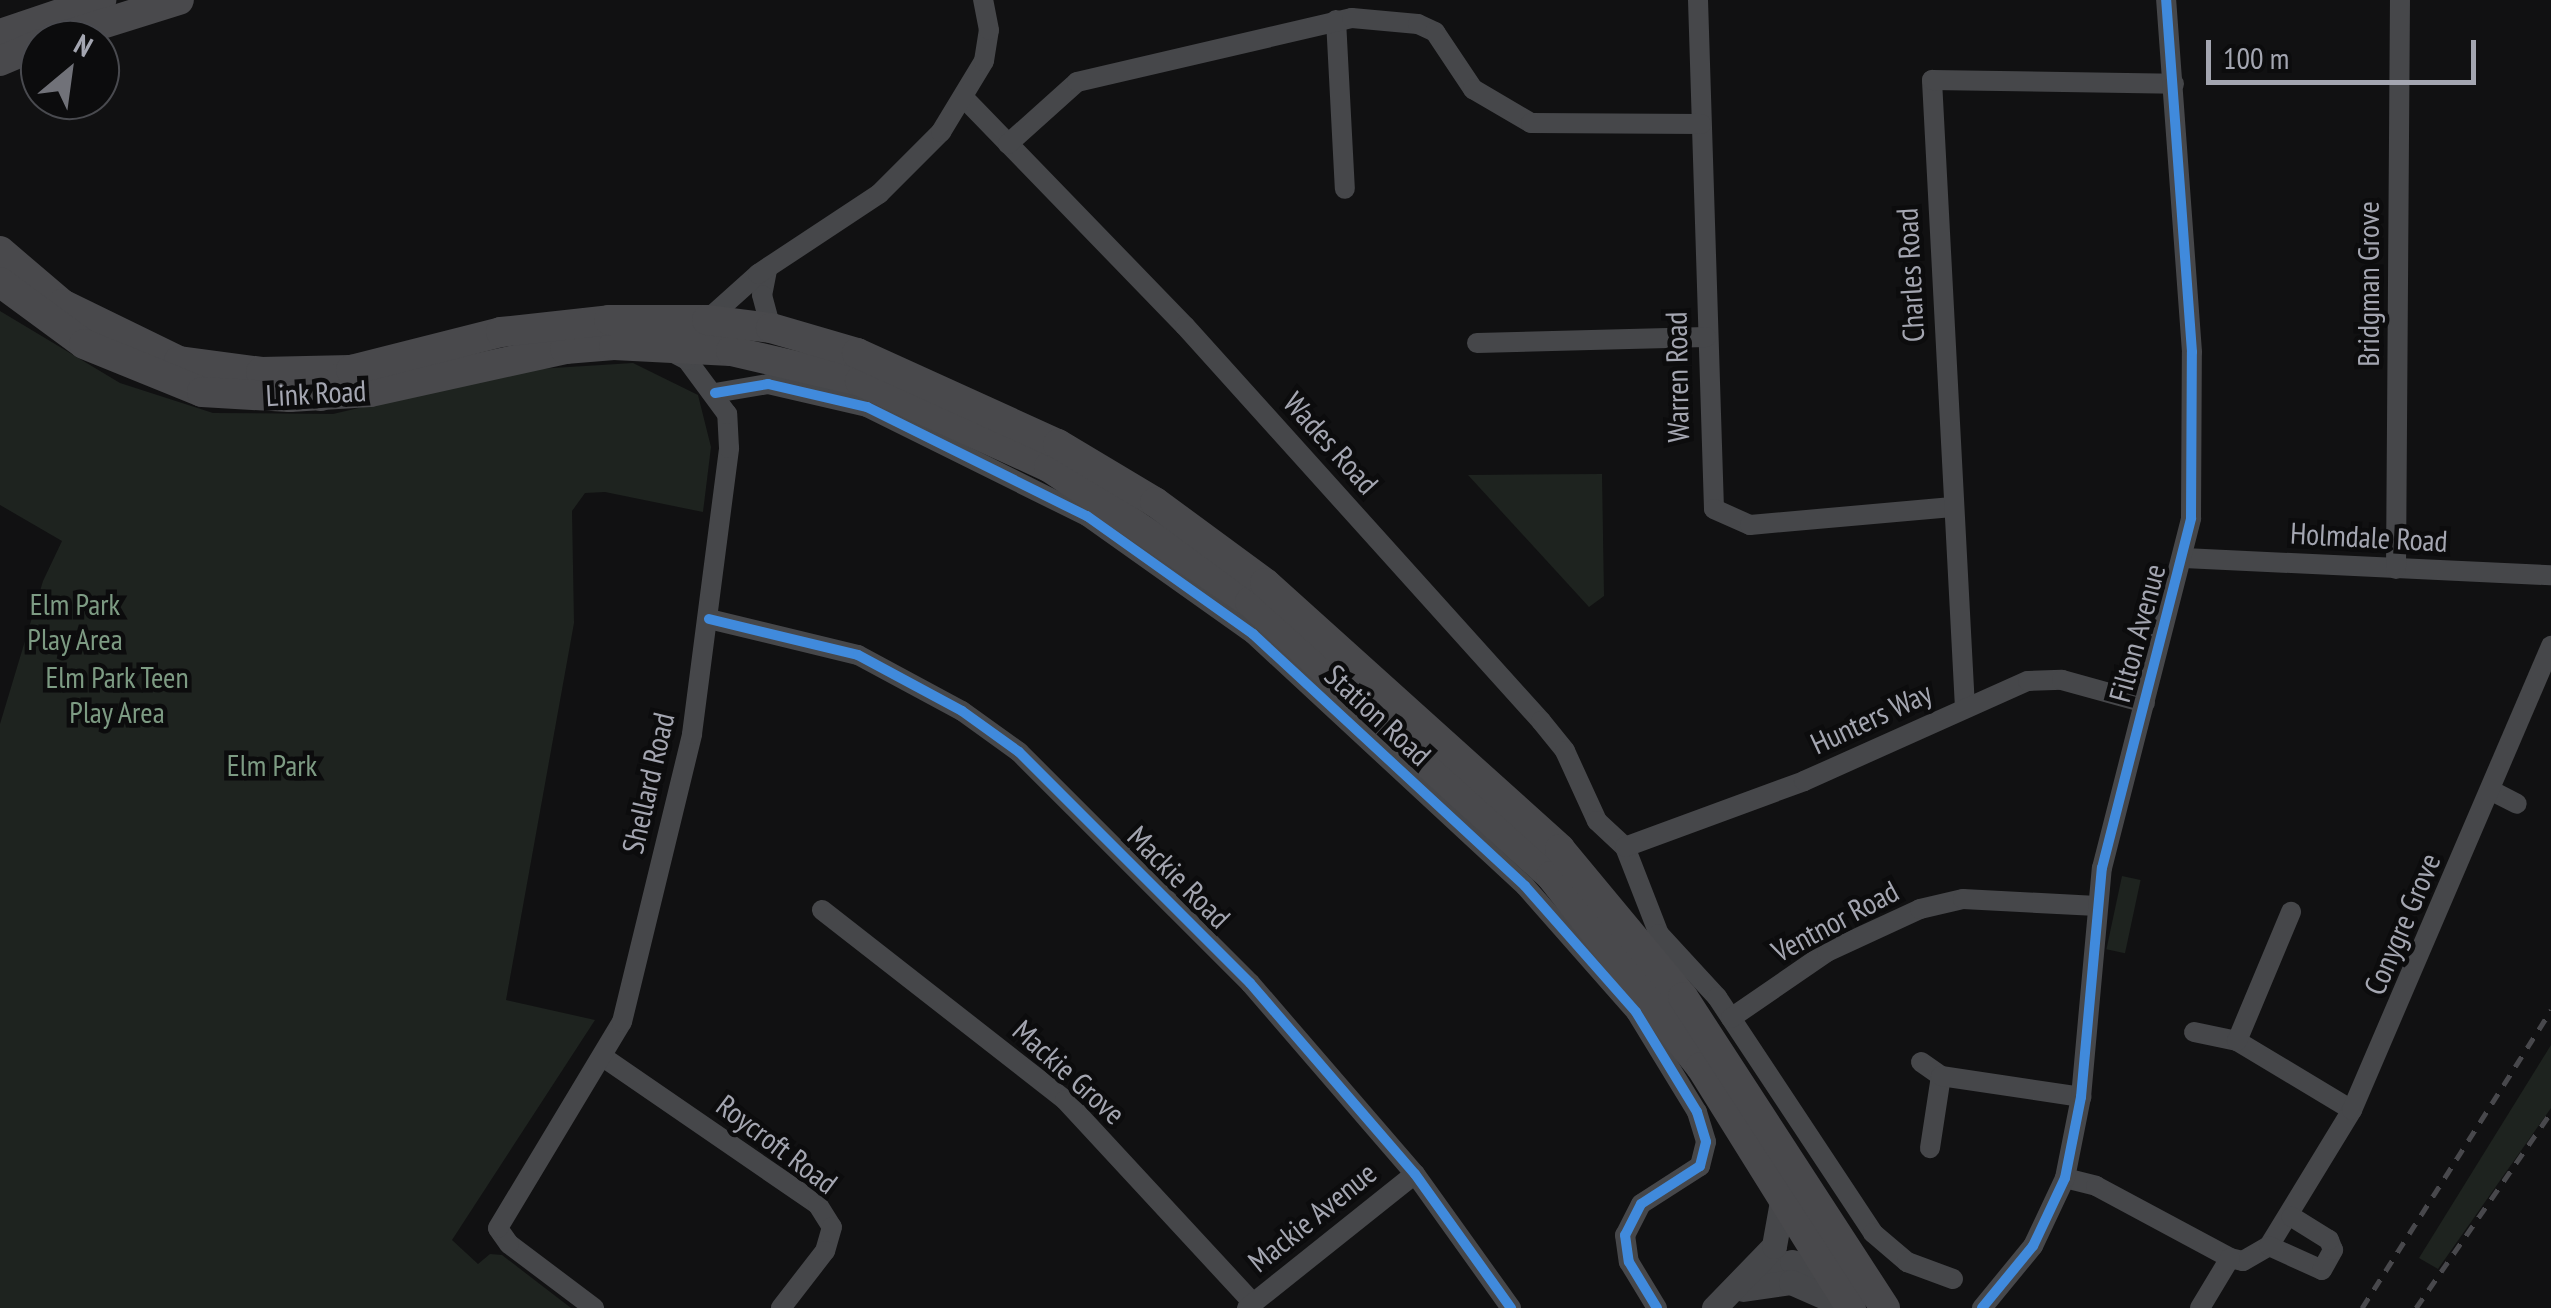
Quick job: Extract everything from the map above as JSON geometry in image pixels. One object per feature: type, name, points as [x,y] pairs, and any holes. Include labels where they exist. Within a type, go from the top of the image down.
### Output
[{"type":"main road","points":[[0,34],[102,0]]},
{"type":"main road","points":[[115,20],[179,0]]},
{"type":"main road","name":"Link Road","points":[[0,251],[62,304],[179,361],[261,372],[351,370],[546,326],[707,320]]},
{"type":"main road","name":"Link Road","points":[[0,282],[46,322],[168,383],[236,397],[370,392],[565,349],[658,346]]},
{"type":"main road","name":"Station Road","points":[[707,320],[772,328],[918,375],[1058,444],[1185,522],[1331,638],[1560,849],[1624,922],[1717,1047],[1865,1304]]},
{"type":"main road","name":"Station Road","points":[[658,346],[780,359],[926,406],[1098,497],[1250,602],[1469,795],[1550,876],[1664,1014],[1827,1268],[1865,1304]]},
{"type":"main road","points":[[321,396],[351,370]]},
{"type":"street","points":[[707,320],[767,270],[894,182],[966,98],[989,42],[983,0]]},
{"type":"street","name":"Warren Road","points":[[1698,0],[1708,488],[1722,516],[1750,525],[1952,506]]},
{"type":"street","name":"Filton Avenue","points":[[1982,1308],[2033,1246],[2065,1178],[2081,1098],[2097,906],[2144,703],[2184,558],[2194,422],[2166,0]]},
{"type":"street","name":"Bridgman Grove","points":[[2396,569],[2400,0]]},
{"type":"street","points":[[1336,20],[1345,188]]},
{"type":"street","points":[[1008,144],[1077,82],[1336,20],[1398,22],[1436,32],[1473,90],[1530,123],[1701,124]]},
{"type":"street","name":"Charles Road","points":[[1964,708],[1932,80],[2174,84]]},
{"type":"street","name":"Wades Road","points":[[966,98],[1185,326],[1541,720],[1565,751],[1598,821],[1625,848]]},
{"type":"street","points":[[767,270],[762,295],[772,328]]},
{"type":"street","points":[[1477,343],[1706,337]]},
{"type":"street","name":"Shellard Road","points":[[594,1308],[508,1244],[498,1228],[622,1022],[692,734],[729,448],[727,414],[687,360],[658,346]]},
{"type":"street","name":"Station Road","points":[[715,393],[768,384],[867,407],[1087,516],[1252,634],[1525,886],[1636,1012],[1697,1112],[1706,1142],[1700,1166],[1642,1204],[1625,1235],[1630,1262],[1658,1308]]},
{"type":"street","name":"Holmdale Road","points":[[2184,558],[2551,575]]},
{"type":"street","name":"Mackie Road","points":[[709,619],[858,655],[962,711],[1019,752],[1250,983],[1415,1174],[1511,1308]]},
{"type":"street","name":"Conygre Grove","points":[[2269,1246],[2292,1217],[2352,1110],[2551,646]]},
{"type":"street","name":"Hunters Way","points":[[1625,848],[1804,782],[2028,681],[2045,680],[2144,703]]},
{"type":"street","points":[[2490,790],[2517,804]]},
{"type":"street","points":[[1625,848],[1659,934],[1730,1018],[1873,1233],[1906,1262],[1954,1279]]},
{"type":"street","name":"Ventnor Road","points":[[1730,1018],[1827,952],[1920,909],[1963,899],[2097,906]]},
{"type":"street","name":"Mackie Grove","points":[[822,910],[1065,1100],[1250,1306]]},
{"type":"street","points":[[2236,1041],[2291,912]]},
{"type":"street","points":[[2194,1032],[2236,1041],[2352,1110]]},
{"type":"street","name":"Roycroft Road","points":[[603,1057],[818,1205],[832,1226],[825,1251],[781,1308]]},
{"type":"street","points":[[1921,1062],[1941,1076],[2081,1098]]},
{"type":"street","points":[[1930,1148],[1941,1076]]},
{"type":"street","name":"Mackie Avenue","points":[[1250,1306],[1415,1174]]},
{"type":"street","points":[[2065,1178],[2096,1186],[2230,1258],[2243,1261],[2269,1246],[2322,1270],[2334,1250],[2329,1240],[2292,1217]]},
{"type":"street","points":[[1724,1300],[1758,1267],[1778,1238],[1783,1196]]},
{"type":"street","points":[[2200,1308],[2230,1258]]},
{"type":"street","points":[[1758,1267],[1792,1262],[1827,1268]]},
{"type":"street","points":[[1724,1300],[1788,1282],[1865,1304],[1902,1308]]},
{"type":"green space","name":"Elm Park","points":[[0,311],[120,383],[213,413],[333,414],[521,370],[633,363],[698,395],[711,447],[703,512],[605,492],[585,493],[572,511],[574,623],[506,1000],[595,1020],[452,1240],[478,1264],[490,1254],[502,1255],[571,1308],[0,1308],[0,724],[43,581],[62,541],[0,505]]},
{"type":"green space","points":[[1602,474],[1604,596],[1589,607],[1468,475]]},
{"type":"green space","points":[[2122,876],[2141,880],[2125,953],[2106,949]]},
{"type":"green space","points":[[2551,1045],[2551,1108],[2438,1269],[2419,1258]]},
{"type":"railway","points":[[2362,1308],[2551,1010]]},
{"type":"railway","points":[[2416,1308],[2551,1112]]},
{"type":"cycle path","points":[[1982,1308],[2033,1246],[2065,1178],[2081,1097],[2102,868],[2191,518],[2192,352],[2166,0]]},
{"type":"cycle path","points":[[715,393],[768,384],[867,407],[1087,516],[1253,634],[1525,886],[1636,1012],[1697,1112],[1706,1142],[1700,1166],[1641,1204],[1625,1235],[1629,1262],[1657,1308]]},
{"type":"cycle path","points":[[709,619],[858,655],[962,711],[1019,752],[1250,983],[1415,1174],[1511,1308]]},
{"type":"park label","name":"Elm Park Play Area","points":[[75,621]]},
{"type":"park label","name":"Elm Park Teen Play Area","points":[[117,694]]}]
